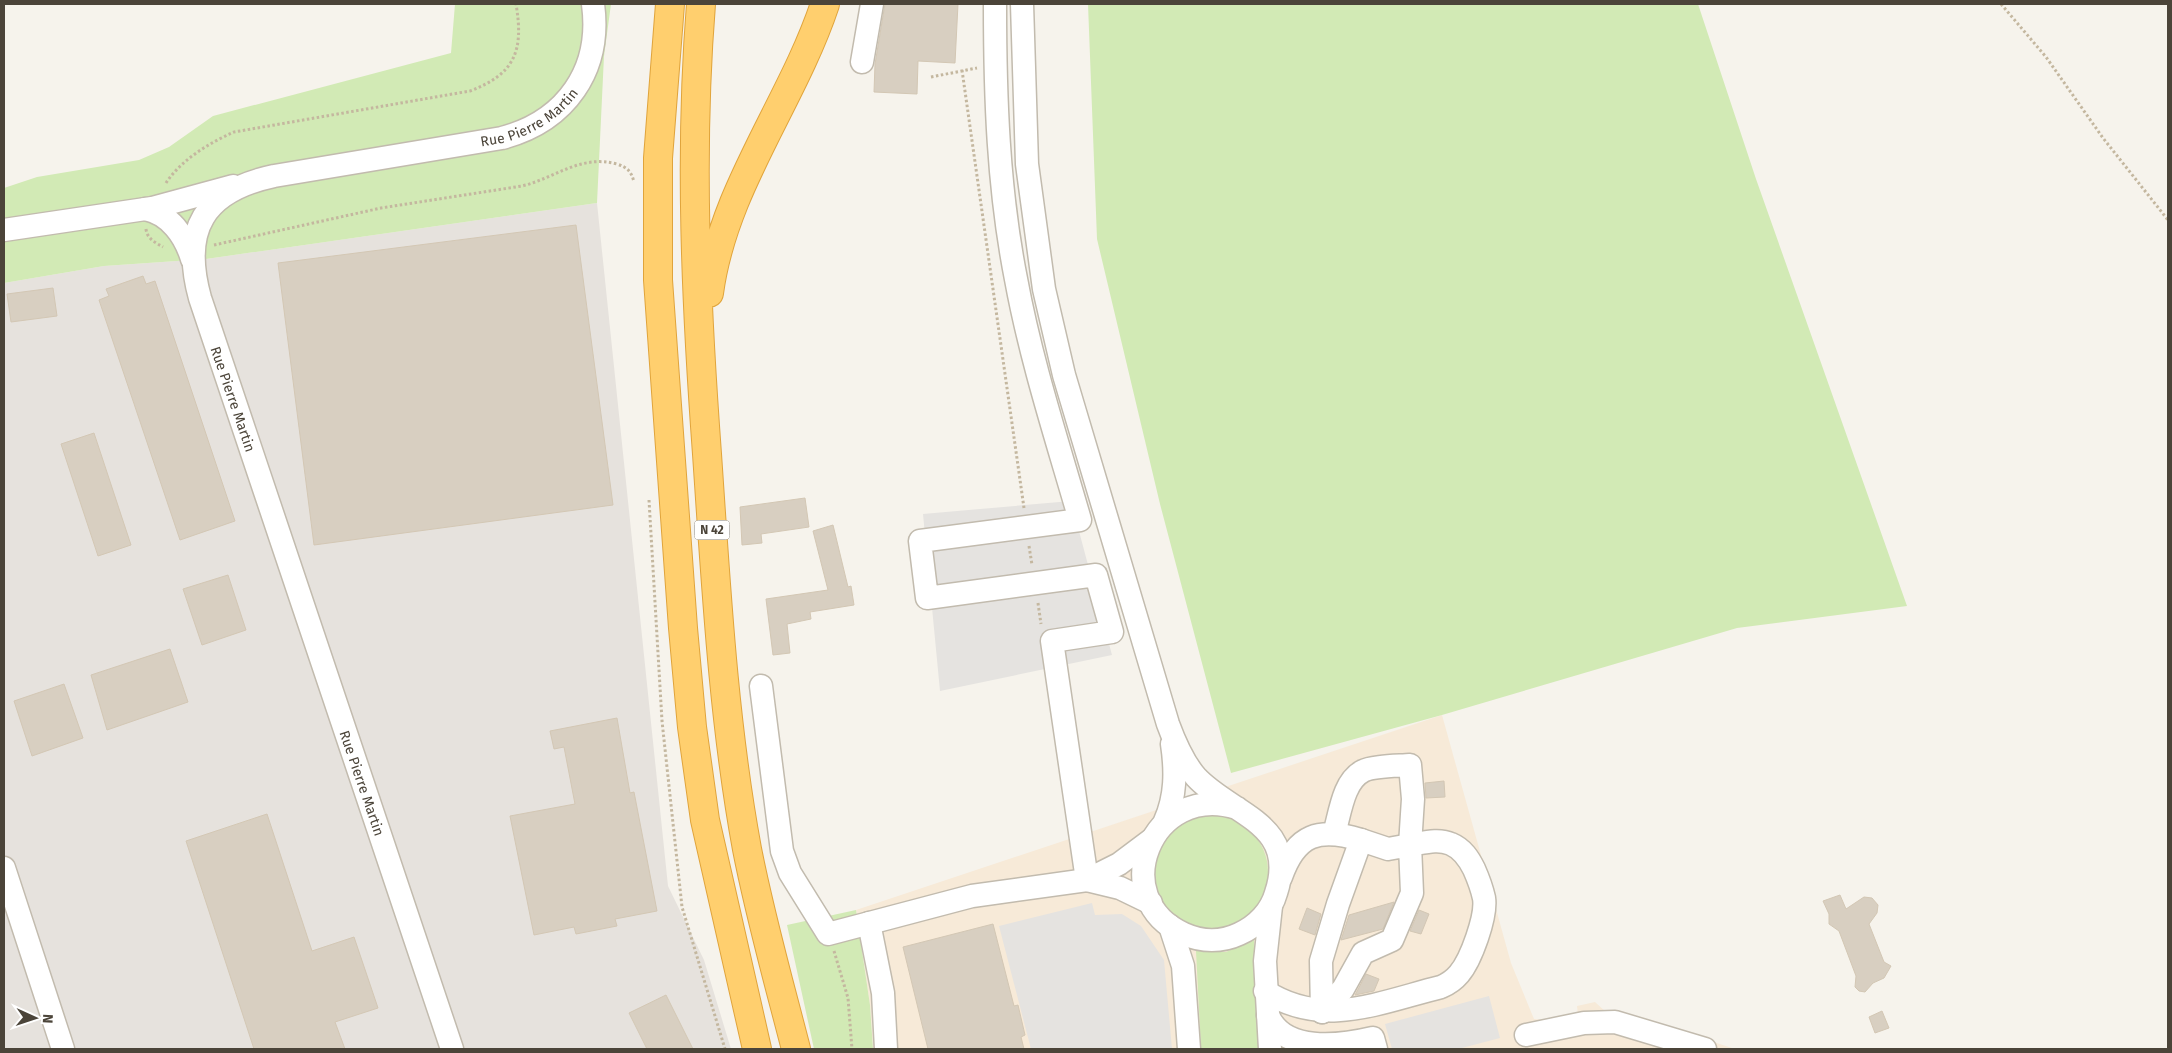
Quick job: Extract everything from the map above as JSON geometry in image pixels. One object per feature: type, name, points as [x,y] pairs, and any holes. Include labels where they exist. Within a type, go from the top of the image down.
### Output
[{"type":"highway","name":"N 42","points":[[670,4],[658,158],[658,270],[683,628],[692,727],[705,820],[757,1049]]},
{"type":"highway","name":"N 42","points":[[701,4],[694,156],[696,266],[703,404],[722,652],[740,800],[757,895],[796,1049]]},
{"type":"highway","points":[[703,404],[708,304],[712,272],[723,230],[732,205],[813,35],[825,4]]},
{"type":"street","name":"Rue Pierre Martin","points":[[452,1049],[200,298],[192,254],[203,216],[228,192],[243,183],[274,176],[502,138],[521,133],[539,125],[569,99],[588,64],[594,32],[593,4]]},
{"type":"street","points":[[862,62],[872,4]]},
{"type":"street","points":[[995,4],[995,66],[1002,182],[1015,277],[1038,376],[1080,520],[920,541],[927,598],[1096,575],[1112,632],[1052,642],[1087,880]]},
{"type":"street","points":[[1022,4],[1026,154],[1036,246],[1064,375],[1168,724],[1182,756],[1195,776],[1218,796],[1253,817],[1271,838],[1278,855],[1279,883]]},
{"type":"street","points":[[4,230],[149,209],[243,183]]},
{"type":"street","points":[[149,209],[173,224],[192,254]]},
{"type":"street","points":[[761,686],[782,851],[790,873],[828,934],[994,892],[1087,880],[1119,864],[1151,840],[1165,821],[1173,797],[1175,774],[1168,724]]},
{"type":"street","points":[[1322,1012],[1343,989],[1363,953],[1392,940],[1412,893],[1410,845],[1413,799],[1410,765],[1364,770],[1354,778],[1348,789],[1334,834]]},
{"type":"street","points":[[1165,821],[1195,805],[1212,803],[1237,808]]},
{"type":"street","points":[[1266,1002],[1289,1004],[1322,1012],[1341,1011],[1441,987],[1452,981],[1463,969],[1484,909],[1484,898],[1468,858],[1452,844],[1432,841],[1388,849],[1334,834],[1317,835],[1300,844],[1288,860],[1279,883],[1271,906],[1265,944],[1266,1002],[1270,1049]]},
{"type":"street","points":[[1151,840],[1143,871],[1145,888],[1151,903],[1170,926],[1183,966],[1190,1049]]},
{"type":"street","points":[[1322,1012],[1321,961],[1338,904],[1361,840]]},
{"type":"street","points":[[4,868],[63,1049]]},
{"type":"street","points":[[1087,880],[1125,890],[1151,903]]},
{"type":"street","points":[[1170,926],[1194,938],[1212,940],[1230,938],[1253,926],[1271,906]]},
{"type":"street","points":[[869,923],[882,993],[886,1049]]},
{"type":"street","points":[[1266,1002],[1277,1032],[1287,1039],[1303,1043],[1337,1045],[1373,1038],[1376,1049]]},
{"type":"street","points":[[1526,1035],[1584,1023],[1615,1022],[1705,1049]]},
{"type":"path","points":[[516,4],[519,32],[516,50],[510,65],[501,76],[488,84],[470,91],[234,132],[211,143],[178,169],[149,209],[146,233],[153,242],[192,254],[381,208],[535,183],[580,163],[604,162],[620,165]]},
{"type":"path","points":[[2001,4],[2046,57],[2103,138],[2168,220]]},
{"type":"path","points":[[931,77],[962,70],[995,66]]},
{"type":"path","points":[[962,70],[1042,632]]},
{"type":"path","points":[[682,907],[726,1049]]},
{"type":"path","points":[[828,934],[848,998],[852,1049]]},
{"type":"shaded area","points":[[597,203],[668,886],[704,960],[731,1049],[4,1049],[4,283],[104,266],[206,259]]},
{"type":"shaded area","points":[[1071,501],[1112,655],[940,691],[923,514]]},
{"type":"shaded area","points":[[1442,715],[1511,963],[1534,1019],[1560,1021],[1578,1015],[1577,1006],[1595,1002],[1606,1012],[1640,1018],[1735,1049],[873,1049],[870,1005],[856,910]]},
{"type":"shaded area","points":[[1092,903],[1095,915],[1122,914],[1141,926],[1164,960],[1172,1049],[1031,1049],[999,926]]},
{"type":"shaded area","points":[[1489,996],[1500,1038],[1458,1049],[1392,1049],[1385,1024]]},
{"type":"green space","points":[[455,4],[611,4],[604,56],[597,203],[206,259],[104,266],[4,283],[4,188],[37,177],[139,160],[169,147],[213,116],[451,53]]},
{"type":"green space","points":[[1088,4],[1698,4],[1756,179],[1907,606],[1737,628],[1442,715],[1231,773],[1160,504],[1097,239]]},
{"type":"green space","points":[[1211,815],[1233,820],[1251,832],[1263,850],[1268,872],[1263,894],[1251,912],[1233,924],[1211,929],[1189,924],[1171,912],[1159,894],[1154,872],[1159,850],[1171,832],[1189,820]]},
{"type":"green space","points":[[856,910],[870,1005],[873,1049],[814,1049],[787,925]]},
{"type":"green space","points":[[1254,939],[1260,1049],[1201,1049],[1196,951],[1226,952]]},
{"type":"building","points":[[885,4],[958,4],[955,63],[918,61],[917,94],[874,92],[875,64]]},
{"type":"building","points":[[576,225],[613,505],[314,545],[278,263]]},
{"type":"building","points":[[143,276],[146,284],[155,281],[235,521],[180,540],[99,300],[109,296],[106,289]]},
{"type":"building","points":[[53,288],[57,316],[11,322],[7,294]]},
{"type":"building","points":[[94,433],[131,545],[98,556],[61,444]]},
{"type":"building","points":[[805,498],[809,527],[761,534],[762,543],[742,545],[740,507]]},
{"type":"building","points":[[833,525],[848,587],[851,586],[854,605],[810,612],[811,619],[787,624],[790,653],[773,655],[766,599],[828,590],[813,531]]},
{"type":"building","points":[[228,575],[246,630],[202,645],[183,589]]},
{"type":"building","points":[[170,649],[188,702],[107,730],[91,675]]},
{"type":"building","points":[[64,684],[83,738],[32,756],[14,701]]},
{"type":"building","points":[[617,718],[630,793],[634,792],[657,911],[615,919],[617,926],[576,934],[574,927],[534,935],[510,816],[575,804],[564,747],[554,749],[550,731]]},
{"type":"building","points":[[1444,781],[1445,797],[1426,798],[1425,783]]},
{"type":"building","points":[[267,814],[312,951],[354,937],[378,1008],[335,1022],[345,1049],[254,1049],[186,841]]},
{"type":"building","points":[[1840,895],[1846,909],[1864,897],[1872,898],[1878,905],[1877,913],[1869,924],[1884,962],[1891,966],[1884,978],[1873,983],[1865,992],[1859,991],[1855,987],[1856,976],[1839,931],[1829,924],[1829,914],[1823,901]]},
{"type":"building","points":[[1394,902],[1383,929],[1341,940],[1349,915]]},
{"type":"building","points":[[1307,908],[1321,914],[1315,935],[1299,929]]},
{"type":"building","points":[[1419,910],[1429,914],[1421,934],[1410,931]]},
{"type":"building","points":[[993,924],[1014,1006],[1018,1005],[1025,1035],[1021,1037],[1024,1049],[928,1049],[903,947]]},
{"type":"building","points":[[1366,974],[1379,979],[1374,991],[1355,995]]},
{"type":"building","points":[[666,995],[693,1049],[647,1049],[629,1013]]},
{"type":"building","points":[[1882,1011],[1889,1028],[1875,1033],[1869,1017]]}]
